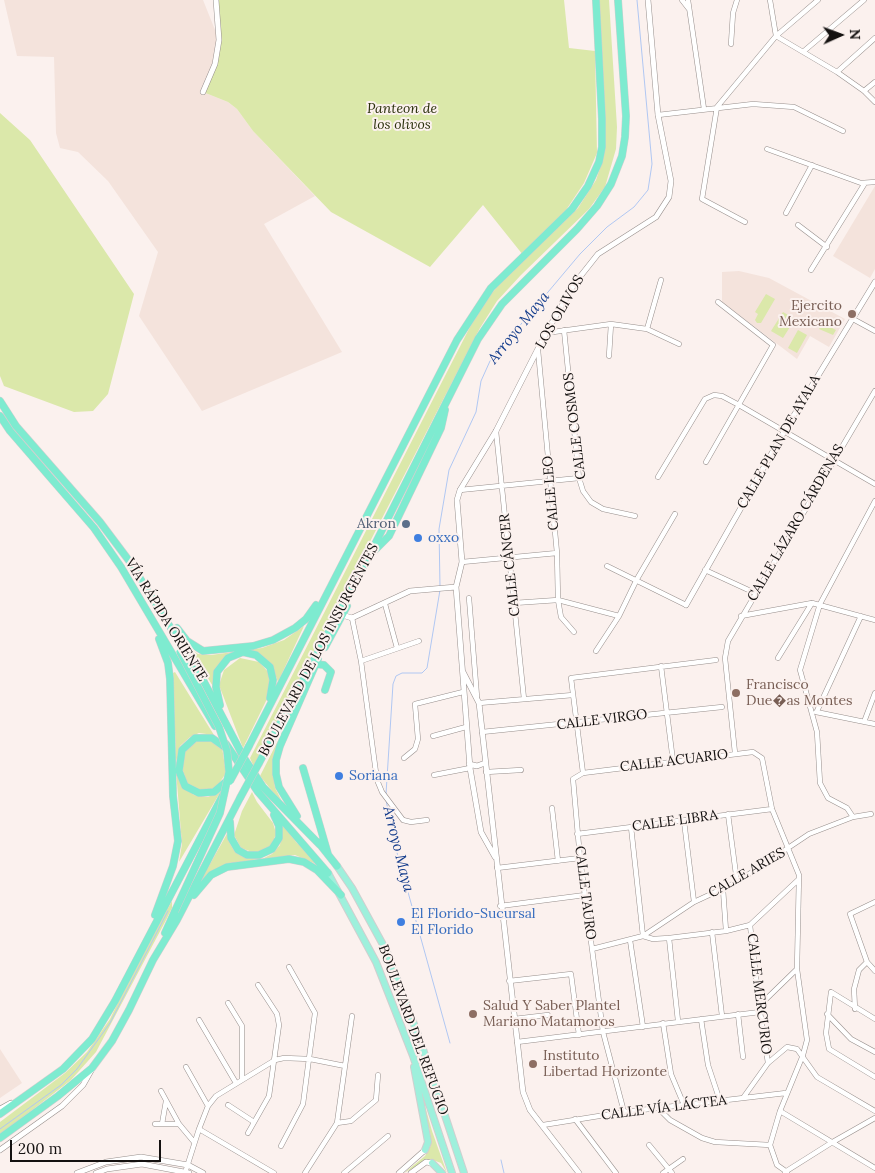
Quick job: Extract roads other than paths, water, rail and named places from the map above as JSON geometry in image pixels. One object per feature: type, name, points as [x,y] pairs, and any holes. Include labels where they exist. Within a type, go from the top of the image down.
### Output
[{"type":"highway","name":"BOULEVARD DE LOS INSURGENTES","points":[[0,1114],[63,1069],[92,1039],[115,1001],[225,787],[249,746],[452,349],[479,305],[504,274],[572,209],[588,186],[602,147],[596,0]]},
{"type":"highway","points":[[337,866],[283,796],[277,781],[276,767],[280,746],[315,664],[342,615],[367,559],[385,541],[442,428],[446,400],[478,339],[502,304],[577,229],[597,206],[611,184],[622,156],[626,123],[618,0]]},
{"type":"highway","name":"VÍA RÁPIDA ORIENTE","points":[[0,401],[16,426],[100,522],[130,562],[158,604],[224,718],[244,758],[263,787],[320,845]]},
{"type":"highway","points":[[0,416],[10,431],[94,528],[121,567],[236,760],[269,806],[328,873]]},
{"type":"highway","points":[[158,604],[187,641],[198,649],[218,651],[263,644],[283,636],[306,619],[347,555]]},
{"type":"highway","name":"BOULEVARD DE LOS INSURGENTES","points":[[0,1138],[58,1096],[92,1068],[120,1026],[153,960],[177,920],[367,559]]},
{"type":"highway","points":[[130,562],[220,727],[227,751],[229,772],[220,813],[153,960]]},
{"type":"highway","points":[[141,950],[168,881],[178,841],[173,796],[169,671],[164,652],[146,611]]},
{"type":"highway","points":[[224,718],[216,687],[217,674],[226,660],[241,653],[259,656],[271,669],[273,682],[267,711]]},
{"type":"highway","points":[[315,664],[324,665],[331,672],[325,690]]},
{"type":"highway","points":[[225,787],[204,794],[187,788],[179,773],[182,750],[195,738],[209,737],[220,742],[236,760]]},
{"type":"highway","points":[[303,768],[328,855]]},
{"type":"highway","points":[[235,809],[230,826],[231,840],[240,851],[254,856],[268,852],[279,838],[278,824],[269,806]]},
{"type":"highway","points":[[177,920],[211,876],[233,866],[299,860],[317,870],[341,895]]},
{"type":"main road","name":"BOULEVARD DEL REFUGIO","points":[[337,866],[352,888],[387,952],[421,1044],[464,1173]]},
{"type":"main road","name":"BOULEVARD DEL REFUGIO","points":[[328,873],[376,962],[413,1056],[452,1173]]},
{"type":"main road","points":[[413,1056],[415,1078],[428,1142],[424,1150]]},
{"type":"main road","points":[[432,1163],[442,1173]]},
{"type":"street","points":[[203,92],[215,64],[218,40],[216,0]]},
{"type":"street","name":"LOS OLIVOS","points":[[496,857],[481,832],[470,766],[456,586],[462,562],[457,500],[460,490],[496,431],[546,332],[575,282],[598,254],[642,228],[665,205],[671,181],[658,116],[648,0]]},
{"type":"street","points":[[682,0],[690,10]]},
{"type":"street","points":[[688,0],[704,109]]},
{"type":"street","points":[[731,44],[733,13],[737,0]]},
{"type":"street","points":[[770,0],[776,36]]},
{"type":"street","points":[[745,222],[702,199],[717,107],[776,36],[818,0]]},
{"type":"street","points":[[804,51],[864,0]]},
{"type":"street","points":[[776,36],[837,72],[864,91],[875,102]]},
{"type":"street","points":[[837,72],[875,38]]},
{"type":"street","points":[[864,91],[875,82]]},
{"type":"street","points":[[658,116],[717,107],[753,104],[794,106],[842,131]]},
{"type":"street","points":[[767,149],[865,183],[875,182]]},
{"type":"street","points":[[786,213],[812,165]]},
{"type":"street","points":[[811,270],[865,183]]},
{"type":"street","points":[[798,225],[827,247]]},
{"type":"street","points":[[646,329],[661,280]]},
{"type":"street","name":"CALLE PLAN DE AYALA","points":[[686,605],[785,430],[875,282]]},
{"type":"street","points":[[706,462],[773,345],[718,302]]},
{"type":"street","points":[[853,319],[875,331]]},
{"type":"street","points":[[546,332],[611,324],[646,329],[679,344]]},
{"type":"street","points":[[609,356],[611,324]]},
{"type":"street","name":"CALLE COSMOS","points":[[564,330],[579,478],[583,491],[591,502],[603,509],[635,516]]},
{"type":"street","name":"CALLE LEO","points":[[538,350],[557,554],[558,600],[561,617],[574,632]]},
{"type":"street","name":"CALLE LÁZARO CÁRDENAS","points":[[735,753],[725,658],[728,641],[833,459],[875,391]]},
{"type":"street","points":[[658,477],[705,399],[714,395],[722,396],[785,430],[875,484]]},
{"type":"street","name":"CALLE CÁNCER","points":[[496,431],[524,698]]},
{"type":"street","points":[[460,490],[579,478]]},
{"type":"street","points":[[853,817],[847,808],[828,798],[820,783],[814,717],[803,687],[800,670],[820,604],[875,501]]},
{"type":"street","points":[[596,651],[619,616],[637,579],[675,514]]},
{"type":"street","points":[[462,562],[557,554]]},
{"type":"street","points":[[607,566],[637,579],[686,605]]},
{"type":"street","points":[[705,570],[755,594]]},
{"type":"street","points":[[342,615],[352,618],[410,591],[456,586]]},
{"type":"street","points":[[469,598],[500,906],[523,1092],[530,1110],[579,1173]]},
{"type":"street","points":[[514,603],[558,600],[619,616]]},
{"type":"street","points":[[778,658],[812,603]]},
{"type":"street","points":[[741,616],[812,603],[875,620]]},
{"type":"street","points":[[385,604],[397,648]]},
{"type":"street","points":[[814,717],[861,616]]},
{"type":"street","points":[[352,618],[361,661],[377,780],[382,792],[403,820],[411,822],[427,820]]},
{"type":"street","points":[[361,661],[419,641]]},
{"type":"street","points":[[583,773],[572,678],[716,660]]},
{"type":"street","points":[[661,666],[673,761]]},
{"type":"street","points":[[462,670],[478,700]]},
{"type":"street","points":[[404,758],[415,749],[418,739],[415,704],[463,692]]},
{"type":"street","points":[[864,722],[875,693]]},
{"type":"street","points":[[478,700],[573,695]]},
{"type":"street","name":"CALLE VIRGO","points":[[482,732],[722,707]]},
{"type":"street","points":[[817,711],[875,724]]},
{"type":"street","points":[[433,736],[466,727]]},
{"type":"street","name":"CALLE ACUARIO","points":[[583,773],[753,752],[762,758],[772,809]]},
{"type":"street","points":[[434,775],[485,763]]},
{"type":"street","points":[[486,772],[521,770]]},
{"type":"street","name":"CALLE TAURO","points":[[583,773],[576,775],[572,784],[577,834],[603,1032],[624,1112]]},
{"type":"street","points":[[552,808],[558,861]]},
{"type":"street","points":[[772,809],[799,875],[797,968],[807,1040],[803,1055],[786,1093],[770,1145],[777,1165],[787,1172],[831,1143],[875,1118]]},
{"type":"street","name":"CALLE LIBRA","points":[[577,834],[772,809]]},
{"type":"street","points":[[728,814],[736,882]]},
{"type":"street","name":"CALLE ARIES","points":[[643,936],[694,902],[736,882],[788,850],[809,834],[853,817],[871,814]]},
{"type":"street","points":[[684,821],[694,902]]},
{"type":"street","points":[[631,827],[643,936]]},
{"type":"street","points":[[497,868],[580,858]]},
{"type":"street","points":[[592,949],[643,936],[653,939],[669,938],[726,931],[750,925],[798,880]]},
{"type":"street","points":[[723,889],[726,931]]},
{"type":"street","points":[[500,906],[585,895]]},
{"type":"street","points":[[875,902],[850,914],[867,962],[875,971]]},
{"type":"street","name":"CALLE MERCURIO","points":[[750,925],[759,1006],[768,1063]]},
{"type":"street","points":[[712,932],[722,1016]]},
{"type":"street","points":[[669,938],[678,1021]]},
{"type":"street","points":[[630,940],[643,1027]]},
{"type":"street","points":[[856,1009],[854,989],[859,970],[867,962]]},
{"type":"street","points":[[281,1146],[304,1104],[315,1013],[290,967]]},
{"type":"street","points":[[759,1006],[797,968]]},
{"type":"street","points":[[509,981],[571,974],[579,1035]]},
{"type":"street","points":[[248,1133],[269,1096],[279,1025],[277,1014],[258,985]]},
{"type":"street","points":[[875,1019],[831,992],[826,1033],[829,1049],[875,1078]]},
{"type":"street","points":[[228,1002],[242,1026],[242,1080]]},
{"type":"street","points":[[517,1042],[760,1012]]},
{"type":"street","points":[[738,1014],[743,1057]]},
{"type":"street","points":[[827,1014],[851,1039],[875,1052]]},
{"type":"street","points":[[514,1019],[548,1015]]},
{"type":"street","points":[[306,1173],[337,1123],[352,1016]]},
{"type":"street","points":[[701,1018],[708,1065],[720,1101]]},
{"type":"street","points":[[199,1020],[236,1083]]},
{"type":"street","points":[[663,1023],[671,1074],[684,1105]]},
{"type":"street","points":[[743,1098],[768,1063],[787,1047],[797,1049],[817,1076],[875,1111]]},
{"type":"street","points":[[96,1173],[107,1169],[142,1164],[186,1172],[194,1142],[208,1106],[216,1096],[275,1060],[294,1057],[345,1066]]},
{"type":"street","points":[[0,1150],[62,1106],[83,1086],[92,1068]]},
{"type":"street","points":[[186,1068],[208,1106]]},
{"type":"street","points":[[337,1123],[351,1121],[376,1100],[378,1074]]},
{"type":"street","points":[[161,1091],[180,1124],[194,1142]]},
{"type":"street","name":"CALLE VÍA LÁCTEA","points":[[543,1125],[624,1112],[786,1093]]},
{"type":"street","points":[[0,1109],[25,1097]]},
{"type":"street","points":[[162,1124],[166,1101]]},
{"type":"street","points":[[228,1105],[254,1122]]},
{"type":"street","points":[[658,1108],[670,1120],[702,1138],[714,1142],[770,1145]]},
{"type":"street","points":[[780,1111],[875,1168]]},
{"type":"street","points":[[575,1119],[616,1173]]},
{"type":"street","points":[[155,1124],[180,1124]]},
{"type":"street","points":[[199,1129],[274,1173]]},
{"type":"street","points":[[344,1173],[388,1136]]},
{"type":"street","points":[[649,1144],[670,1171]]},
{"type":"street","points":[[399,1173],[424,1150]]},
{"type":"street","points":[[77,1173],[106,1162],[141,1157],[188,1164],[203,1173]]},
{"type":"street","points":[[663,1173],[670,1171],[683,1159]]},
{"type":"street","points":[[411,1173],[426,1162],[432,1163]]},
{"type":"waterway","name":"Arroyo Maya","points":[[440,586],[439,529],[449,470],[476,412],[481,381],[490,361],[580,254],[607,227],[634,207],[648,190],[652,164],[637,0]]},
{"type":"waterway","name":"Arroyo Maya","points":[[386,794],[393,684],[396,676],[402,673],[422,673],[427,668],[440,590]]},
{"type":"waterway","name":"Arroyo Maya","points":[[386,800],[396,849],[450,1043]]},
{"type":"waterway","points":[[0,1129],[61,1085],[77,1069],[110,1023],[168,911]]},
{"type":"waterway","name":"Arroyo Maya","points":[[501,1160],[504,1173]]},
{"type":"place","name":"Ejercito Mexicano","points":[[852,314]]},
{"type":"place","name":"Akron","points":[[406,524]]},
{"type":"place","name":"oxxo","points":[[418,538]]},
{"type":"place","name":"Francisco Due�as Montes","points":[[736,693]]},
{"type":"place","name":"Soriana","points":[[339,776]]},
{"type":"place","name":"El Florido-Sucursal El Florido","points":[[401,922]]},
{"type":"place","name":"Salud Y Saber Plantel Mariano Matamoros","points":[[473,1014]]},
{"type":"place","name":"Instituto Libertad Horizonte","points":[[533,1064]]},
{"type":"park label","name":"Panteon de los olivos","points":[[402,118]]}]
